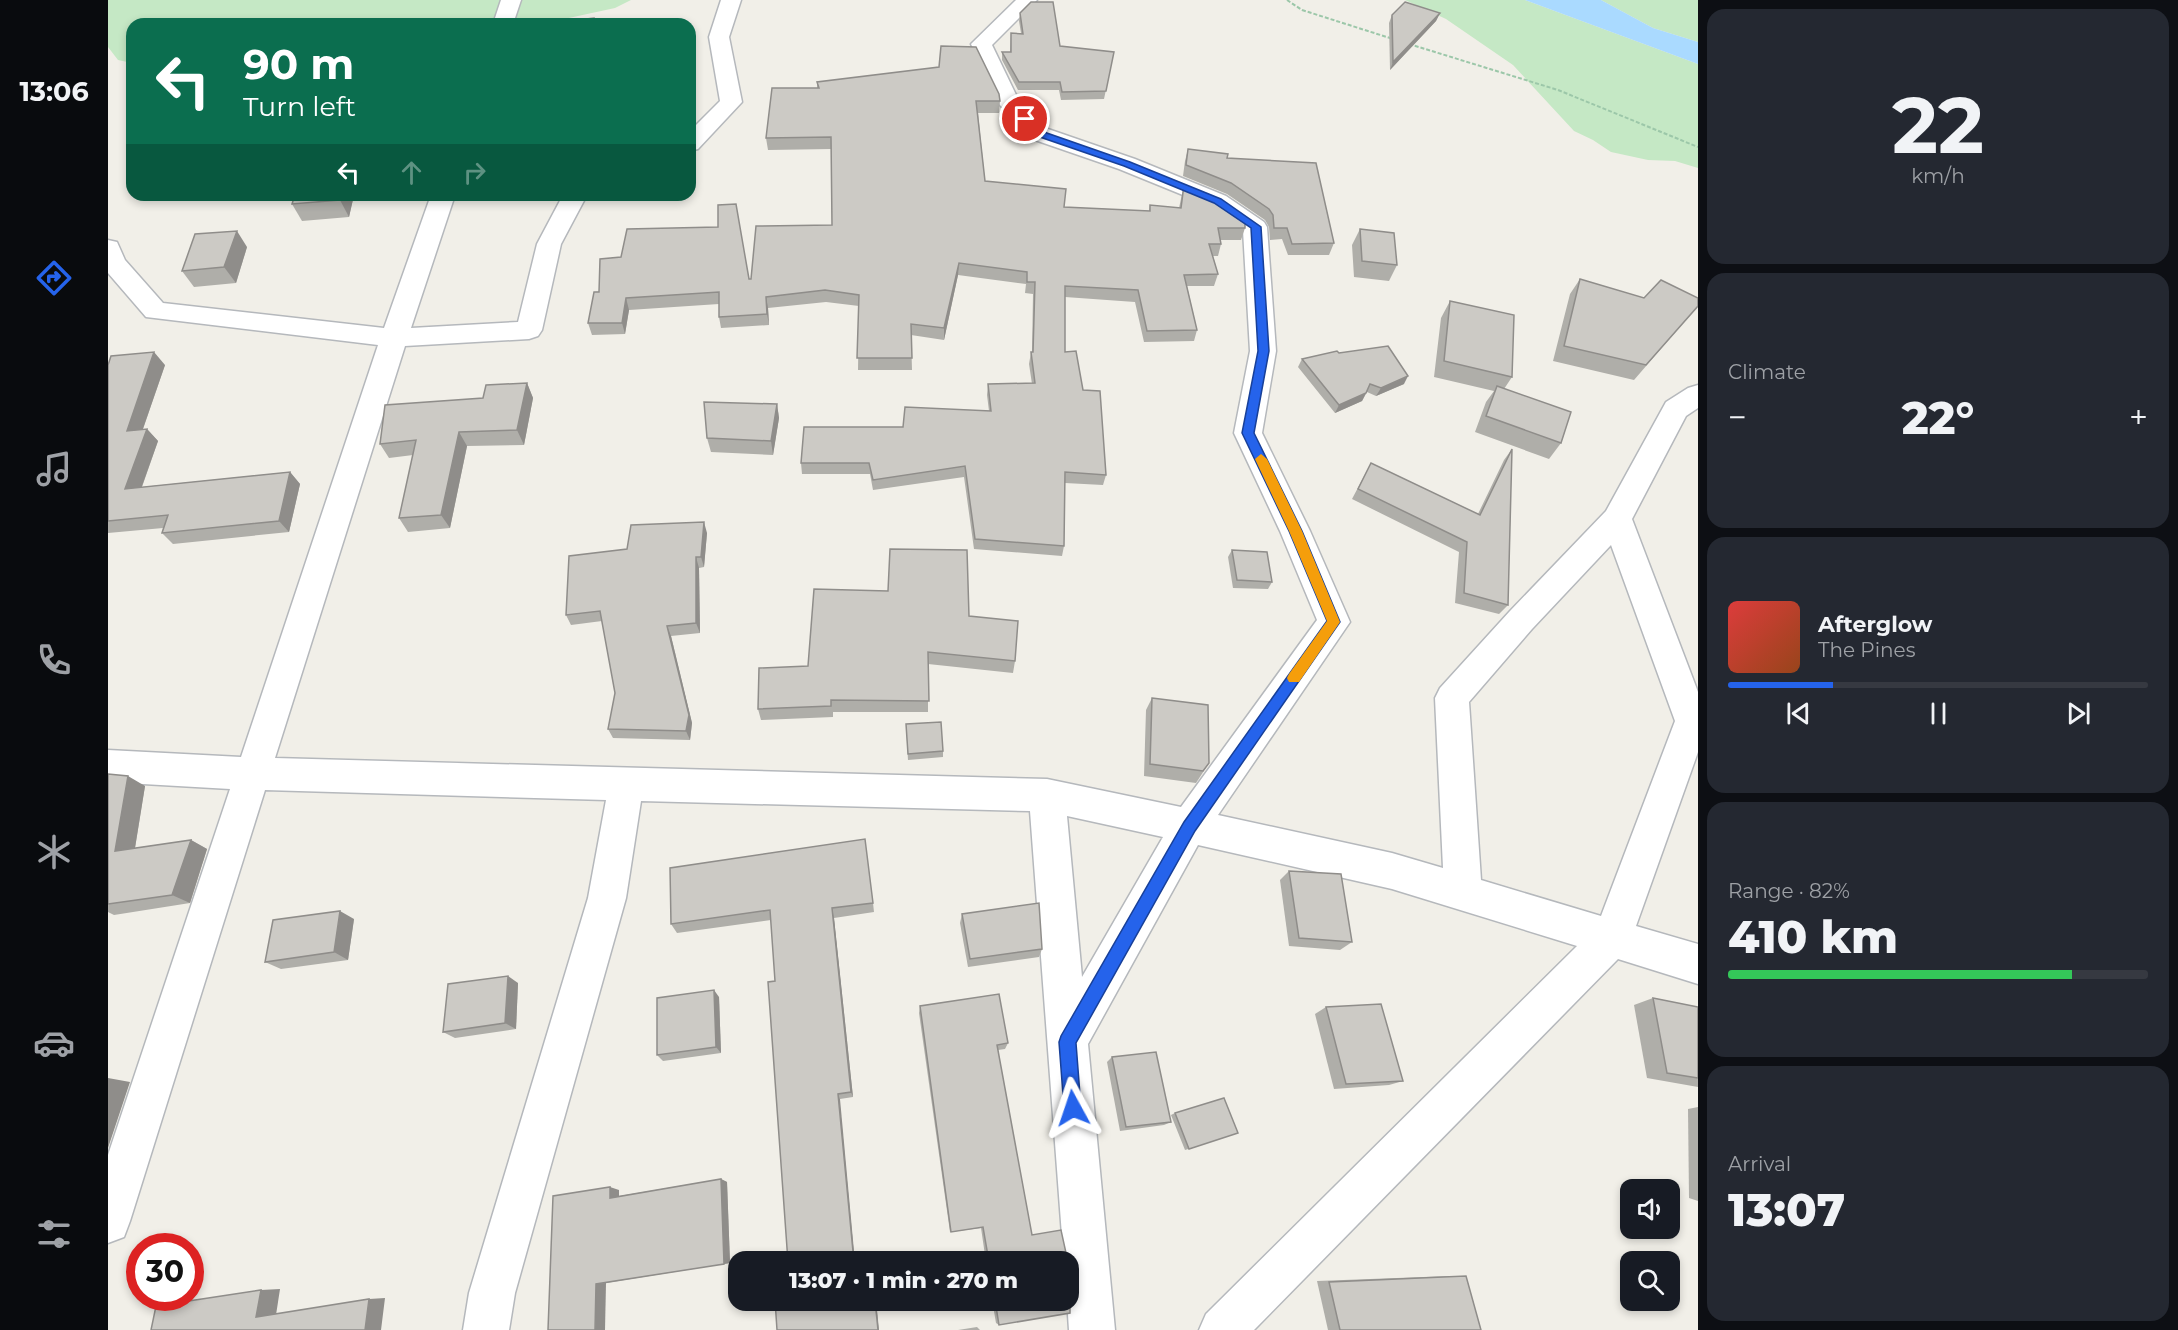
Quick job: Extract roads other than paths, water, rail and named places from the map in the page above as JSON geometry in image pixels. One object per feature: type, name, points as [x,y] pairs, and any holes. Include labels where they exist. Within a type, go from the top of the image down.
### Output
[{"type":"street","points":[[505,18],[512,0]]},
{"type":"street","points":[[696,138],[730,102],[719,37],[730,0]]},
{"type":"street","points":[[1027,0],[981,45],[1010,104],[1041,134],[1127,164],[1218,201],[1256,227],[1263,351],[1248,433],[1295,531],[1334,622],[1190,826],[1067,1042]]},
{"type":"street","points":[[108,1221],[393,338],[441,201]]},
{"type":"street","points":[[108,248],[113,263],[155,311],[393,338],[529,330],[549,244],[572,201]]},
{"type":"street","points":[[1463,892],[1452,698],[1521,620],[1617,519],[1676,409],[1698,395]]},
{"type":"street","points":[[1222,1330],[1612,938],[1692,720],[1617,519]]},
{"type":"street","points":[[108,766],[253,774],[1047,795],[1392,871],[1698,964]]},
{"type":"street","points":[[486,1330],[492,1293],[607,898],[626,784]]},
{"type":"street","points":[[1047,795],[1092,1330]]},
{"type":"water","points":[[1525,0],[1601,0],[1653,28],[1698,42],[1698,64]]}]
